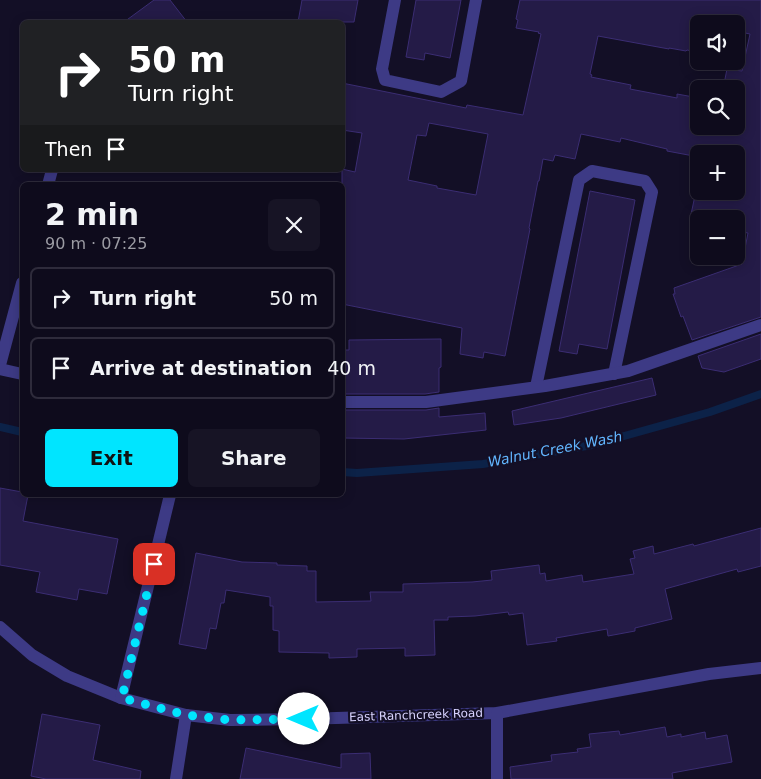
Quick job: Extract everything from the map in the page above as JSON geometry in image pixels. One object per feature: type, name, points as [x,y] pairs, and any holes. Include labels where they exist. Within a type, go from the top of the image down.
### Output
[{"type":"street","points":[[395,0],[382,69],[385,80],[441,92],[461,81],[476,0]]},
{"type":"street","points":[[536,387],[579,180],[592,171],[645,181],[652,192],[614,374]]},
{"type":"street","points":[[20,291],[0,367],[20,373]]},
{"type":"street","points":[[345,402],[426,402],[614,374],[628,371],[761,325]]},
{"type":"street","points":[[122,698],[170,497]]},
{"type":"street","name":"East Ranchcreek Road","points":[[0,628],[32,655],[66,676],[122,698],[186,715],[230,720],[497,713],[709,674],[761,668]]},
{"type":"street","points":[[497,713],[497,779]]},
{"type":"street","points":[[176,779],[186,715]]},
{"type":"building","points":[[154,0],[170,0],[185,20],[127,20]]},
{"type":"building","points":[[302,0],[358,0],[354,22],[345,22],[345,20],[298,20]]},
{"type":"building","points":[[416,0],[461,0],[450,58],[425,53],[424,60],[406,57]]},
{"type":"building","points":[[520,0],[761,0],[761,317],[692,340],[673,294],[675,294],[674,288],[739,265],[745,265],[745,248],[748,233],[745,232],[745,210],[692,210],[694,200],[745,200],[745,145],[690,145],[690,155],[621,138],[620,142],[581,134],[575,159],[555,155],[553,161],[543,159],[505,356],[484,352],[483,358],[460,354],[462,328],[345,305],[345,182],[342,182],[342,172],[345,172],[345,170],[355,172],[362,133],[345,130],[345,84],[466,108],[467,105],[523,115],[541,34],[516,28]],"holes":[[[690,15],[745,15],[745,33],[750,34],[745,57],[745,70],[727,70],[725,80],[745,80],[745,135],[690,135],[690,96],[677,94],[677,98],[630,89],[631,85],[591,77],[592,75],[590,74],[598,36],[669,49],[690,51]],[[429,123],[488,134],[476,195],[437,188],[437,186],[408,180],[417,135],[426,136]]]},
{"type":"building","points":[[590,191],[635,200],[607,349],[579,344],[577,354],[559,351]]},
{"type":"building","points":[[761,334],[761,359],[724,372],[702,368],[698,356]]},
{"type":"building","points":[[441,339],[439,392],[425,394],[345,394],[345,350],[349,350],[349,340]]},
{"type":"building","points":[[652,378],[656,395],[561,418],[514,425],[512,411]]},
{"type":"building","points":[[439,408],[439,417],[485,413],[486,430],[404,439],[345,438],[345,410],[426,410]]},
{"type":"building","points":[[0,488],[20,492],[20,497],[28,497],[23,521],[118,539],[107,594],[79,589],[77,600],[36,592],[40,572],[0,565]]},
{"type":"building","points":[[761,528],[761,566],[738,572],[737,569],[665,589],[672,619],[635,628],[635,631],[608,636],[607,629],[556,638],[557,641],[527,645],[523,613],[509,615],[508,612],[448,617],[448,620],[434,620],[435,655],[405,656],[405,648],[357,649],[357,657],[329,658],[329,653],[279,652],[279,631],[273,630],[273,606],[270,606],[270,597],[226,590],[224,603],[221,603],[216,629],[210,628],[206,649],[179,644],[196,553],[242,562],[307,566],[307,571],[316,571],[316,602],[371,601],[370,592],[403,592],[403,584],[492,580],[491,571],[539,565],[540,574],[545,573],[546,581],[582,575],[583,582],[634,574],[630,559],[635,558],[633,551],[653,546],[654,554],[693,544],[694,546]]},
{"type":"building","points":[[42,714],[100,725],[93,760],[141,771],[140,779],[46,779],[31,776]]},
{"type":"building","points":[[665,727],[667,737],[681,734],[681,737],[705,732],[706,739],[727,735],[732,762],[672,773],[673,779],[511,779],[510,767],[552,761],[551,755],[578,752],[577,749],[591,747],[589,734],[619,731],[620,735]]},
{"type":"building","points":[[246,748],[341,768],[341,754],[370,753],[371,779],[240,779]]},
{"type":"waterway","name":"Walnut Creek Wash","points":[[345,472],[357,473],[483,464],[592,445],[710,412],[761,394]]},
{"type":"waterway","name":"Walnut Creek Wash","points":[[0,427],[20,432]]},
{"type":"route","points":[[154,564],[122,698],[186,715],[230,720],[304,719]]}]
